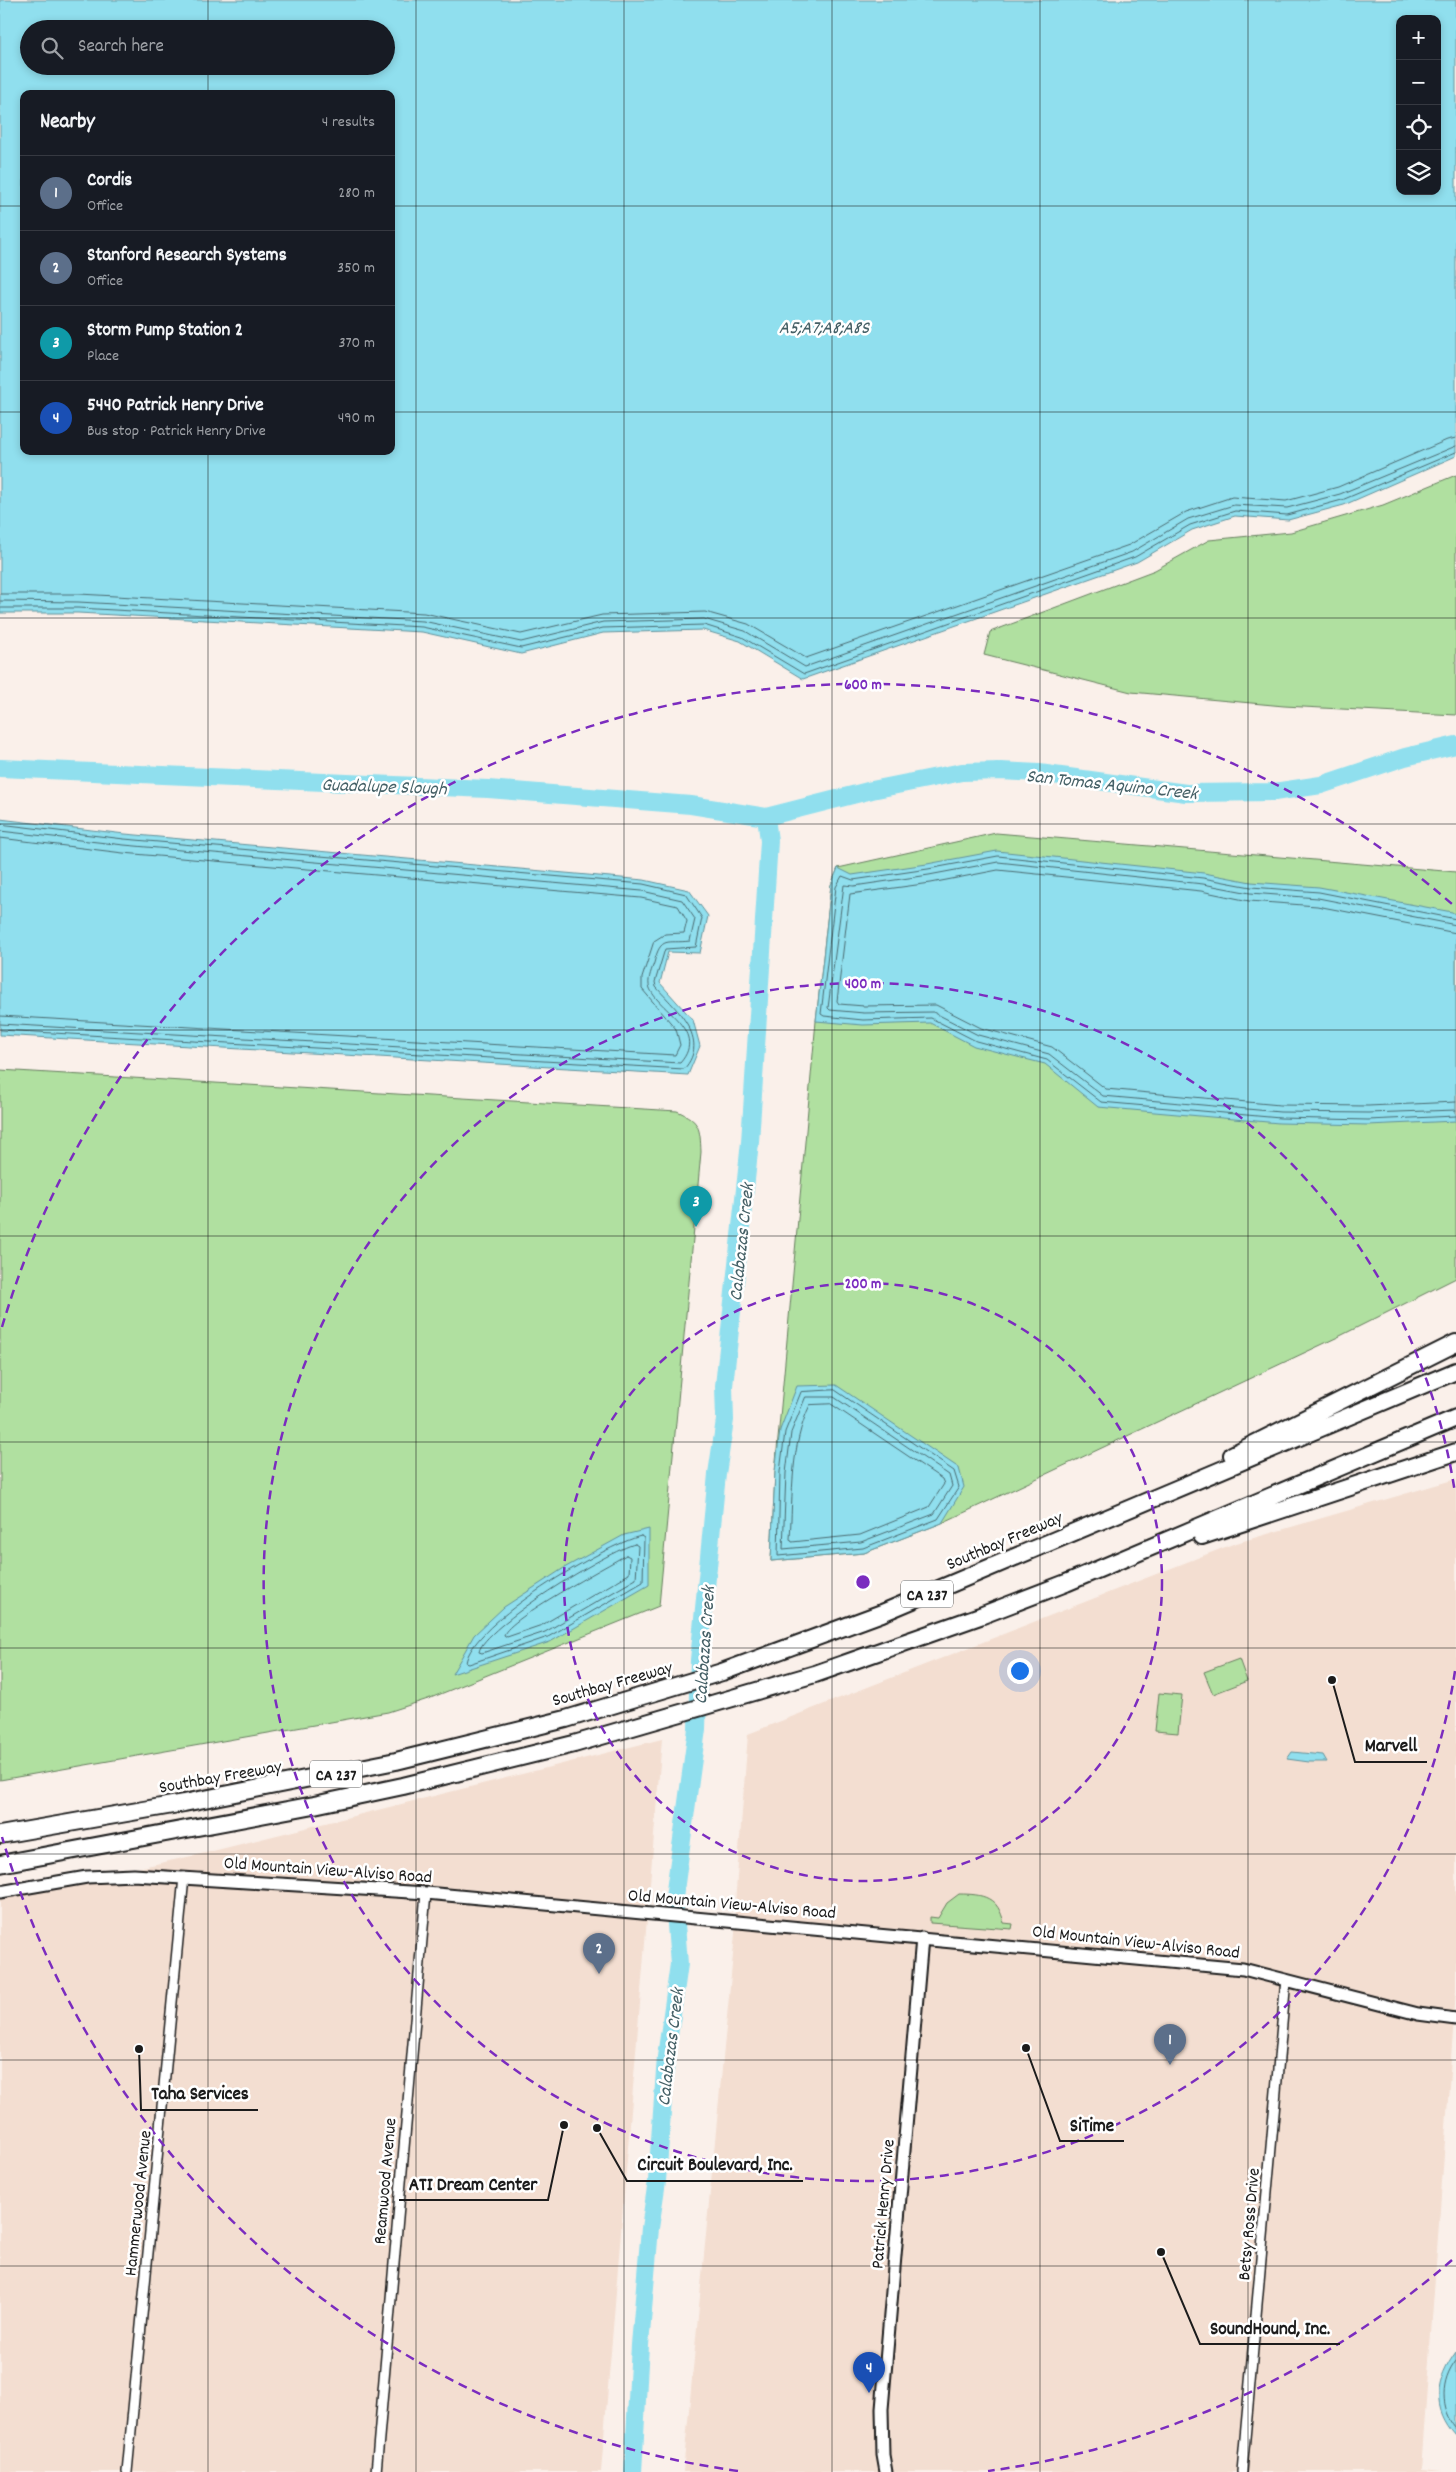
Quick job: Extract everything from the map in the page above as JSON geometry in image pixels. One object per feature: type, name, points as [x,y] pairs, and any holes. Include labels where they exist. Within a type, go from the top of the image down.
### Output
[{"type":"highway","points":[[1130,1508],[1257,1441],[1456,1343]]},
{"type":"highway","name":"Southbay Freeway","points":[[0,1835],[184,1803],[369,1767],[566,1719],[722,1672],[882,1612],[1456,1371]]},
{"type":"highway","name":"CA 237","points":[[0,1864],[314,1805],[404,1786],[565,1746],[824,1671],[1066,1583],[1456,1418]]},
{"type":"highway","points":[[1066,1583],[1456,1452]]},
{"type":"street","name":"Old Mountain View-Alviso Road","points":[[0,1892],[88,1877],[184,1878],[426,1893],[647,1912],[1243,1969],[1418,2014],[1456,2019]]},
{"type":"street","name":"Hammerwood Avenue","points":[[127,2472],[184,1878]]},
{"type":"street","name":"Reamwood Avenue","points":[[376,2472],[426,1893]]},
{"type":"street","name":"Patrick Henry Drive","points":[[886,2472],[883,2455],[882,2408],[922,1938]]},
{"type":"street","name":"Betsy Ross Drive","points":[[1242,2472],[1286,1979]]},
{"type":"shaded area","points":[[1456,1479],[1456,1990],[1421,2470],[1443,2472],[683,2472],[735,1934],[735,1903],[748,1734],[1233,1544]]},
{"type":"shaded area","points":[[662,1739],[601,2472],[0,2472],[0,1899],[205,1853]]},
{"type":"green space","points":[[1456,475],[1456,715],[1284,706],[1131,692],[984,655],[990,632],[1155,570],[1209,540],[1291,532],[1383,505]]},
{"type":"green space","points":[[996,833],[1456,872],[1456,1278],[1338,1337],[942,1523],[864,1553],[771,1561],[775,1472],[816,1021],[831,885],[838,868]]},
{"type":"green space","points":[[0,1070],[677,1111],[690,1118],[699,1131],[701,1152],[659,1606],[428,1699],[388,1712],[0,1780]]},
{"type":"green space","points":[[1239,1659],[1247,1681],[1213,1694],[1204,1672]]},
{"type":"green space","points":[[1159,1693],[1182,1695],[1178,1733],[1155,1731]]},
{"type":"green space","points":[[959,1894],[983,1896],[994,1902],[1004,1923],[1013,1924],[1012,1929],[930,1923],[930,1917],[938,1918],[947,1903]]},
{"type":"water","name":"A5;A7;A8;A8S","points":[[0,0],[1456,0],[1456,456],[1344,505],[1288,520],[1235,516],[1192,530],[1137,562],[803,679],[740,641],[703,630],[603,633],[521,654],[422,632],[78,613],[0,613]]},
{"type":"water","points":[[0,819],[125,834],[644,880],[689,890],[708,916],[700,953],[668,952],[660,983],[693,1020],[700,1046],[688,1075],[0,1035]]},
{"type":"water","points":[[997,851],[1204,873],[1251,882],[1319,887],[1452,912],[1456,915],[1456,1121],[1368,1125],[1279,1123],[1098,1107],[1045,1064],[974,1046],[930,1023],[863,1025],[816,1021],[831,885],[838,868],[852,875]]},
{"type":"water","points":[[836,1385],[959,1468],[964,1487],[942,1523],[864,1553],[771,1561],[775,1472],[780,1430],[797,1386]]},
{"type":"water","points":[[649,1529],[649,1585],[550,1642],[452,1674],[474,1635],[504,1607],[564,1568],[624,1535]]},
{"type":"water","points":[[1292,1752],[1323,1755],[1327,1762],[1287,1759]]},
{"type":"water","points":[[1456,2352],[1456,2436],[1442,2415],[1439,2405],[1439,2394],[1444,2373]]},
{"type":"waterway","name":"Guadalupe Slough","points":[[0,768],[488,789],[691,805],[766,817],[872,790],[962,772],[1001,771],[1039,773],[1186,793],[1274,792],[1321,785],[1405,757],[1456,745]]},
{"type":"waterway","name":"Calabazas Creek","points":[[633,2472],[640,2345],[650,2228],[657,2181],[666,2057],[679,1964],[674,1898],[697,1729],[699,1660],[717,1474],[725,1420],[724,1386],[750,1142],[769,841],[766,817]]},
{"type":"place","name":"Storm Pump Station 2","points":[[696,1227]]},
{"type":"place","name":"Marvell","points":[[1332,1680]]},
{"type":"place","name":"Stanford Research Systems","points":[[599,1974]]},
{"type":"place","name":"SiTime","points":[[1026,2048]]},
{"type":"place","name":"Taha Services","points":[[139,2049]]},
{"type":"place","name":"Cordis","points":[[1170,2065]]},
{"type":"place","name":"ATI Dream Center","points":[[564,2125]]},
{"type":"place","name":"Circuit Boulevard, Inc.","points":[[597,2128]]},
{"type":"place","name":"SoundHound, Inc.","points":[[1161,2252]]},
{"type":"place","name":"5440 Patrick Henry Drive","points":[[869,2393]]},
{"type":"water label","name":"San Tomas Aquino Creek","points":[[1112,783]]}]
